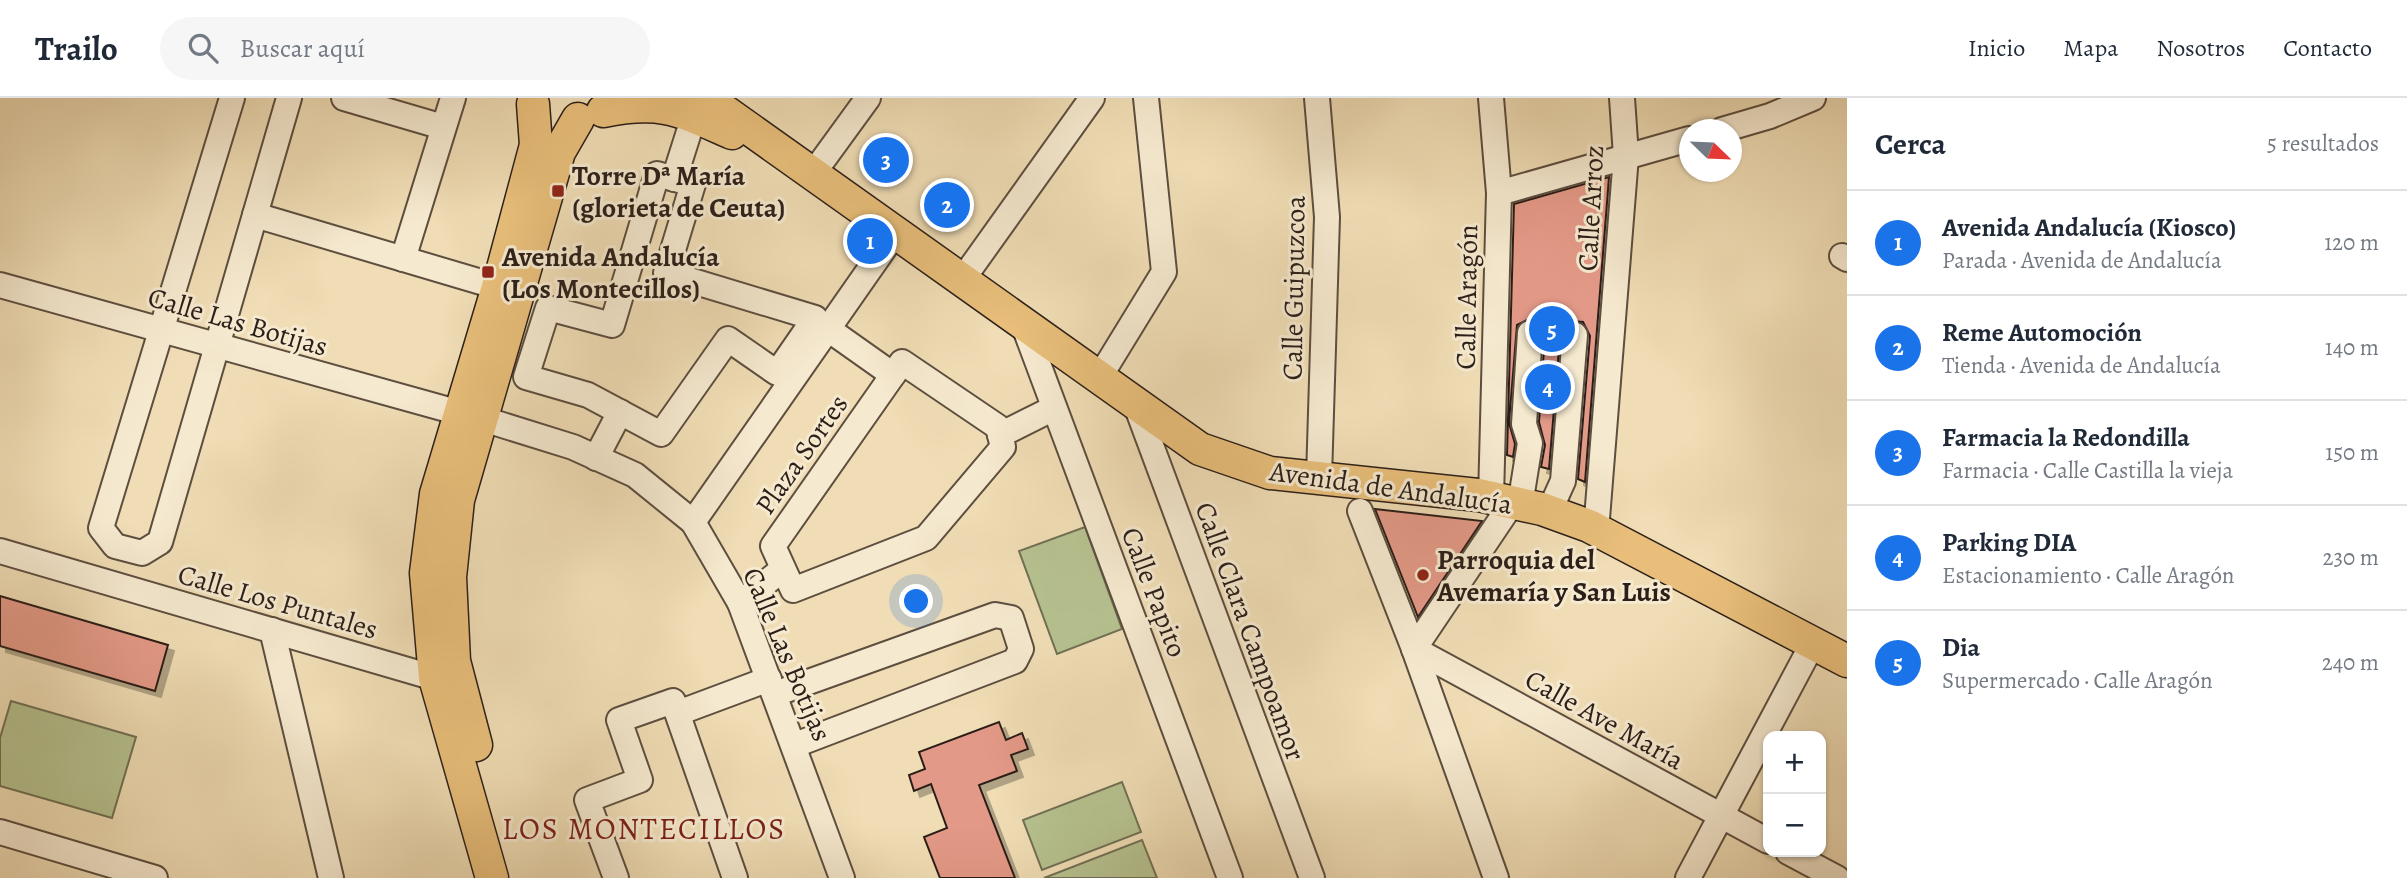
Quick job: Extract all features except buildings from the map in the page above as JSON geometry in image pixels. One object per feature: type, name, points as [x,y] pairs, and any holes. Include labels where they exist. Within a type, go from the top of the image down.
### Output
[{"type":"main road","points":[[531,101],[562,118],[600,109]]},
{"type":"main road","points":[[512,878],[454,662],[450,577],[458,500],[472,416],[498,287],[536,145],[531,101]]},
{"type":"main road","name":"Avenida de Andalucía","points":[[600,109],[639,103],[677,109],[700,107],[785,156],[1200,449],[1270,473],[1518,504],[1596,531],[1845,657]]},
{"type":"main road","points":[[492,878],[435,678],[426,573],[436,494],[507,334],[559,152],[600,109]]},
{"type":"street","points":[[105,582],[116,546],[101,528],[232,98]]},
{"type":"street","name":"Calle Los Puntales","points":[[116,546],[142,553],[160,542],[289,98]]},
{"type":"street","points":[[344,98],[443,127]]},
{"type":"street","points":[[403,259],[453,98]]},
{"type":"street","points":[[812,175],[868,98]]},
{"type":"street","points":[[962,280],[1092,98]]},
{"type":"street","points":[[1099,377],[1164,272],[1146,98]]},
{"type":"street","name":"Calle Guipuzcoa","points":[[1317,98],[1327,216],[1319,478]]},
{"type":"street","name":"Calle Aragón","points":[[1491,98],[1518,504]]},
{"type":"street","name":"Calle Arroz","points":[[1596,531],[1626,156],[1622,98]]},
{"type":"street","points":[[1742,124],[1814,98]]},
{"type":"street","points":[[674,179],[700,107]]},
{"type":"street","points":[[1499,193],[1679,141]]},
{"type":"street","points":[[693,522],[800,354],[816,318],[666,272],[692,184],[657,174],[612,325],[548,308],[526,377],[589,396],[661,433],[728,339],[777,373],[800,354],[828,329],[895,233]]},
{"type":"street","points":[[255,215],[498,287]]},
{"type":"street","name":"Calle Las Botijas","points":[[0,285],[472,416],[596,458],[635,475],[693,522],[740,603],[795,745],[842,878]]},
{"type":"street","name":"Calle Papito","points":[[1024,327],[1230,878]]},
{"type":"street","points":[[740,603],[783,569],[793,590],[926,538],[1003,447],[998,427],[902,362],[893,375],[828,329]]},
{"type":"street","points":[[1414,649],[1518,504],[1530,443],[1524,424],[1530,333],[1575,335],[1563,481],[1518,504]]},
{"type":"street","points":[[507,334],[537,342]]},
{"type":"street","name":"Plaza Sortes","points":[[783,569],[773,546],[893,375]]},
{"type":"street","name":"Calle Clara Campoamor","points":[[1136,404],[1312,878]]},
{"type":"street","points":[[1000,435],[1054,408]]},
{"type":"street","points":[[596,458],[620,412]]},
{"type":"street","points":[[1360,511],[1414,649],[1496,878]]},
{"type":"street","name":"Calle Los Puntales","points":[[0,551],[435,678]]},
{"type":"street","points":[[678,713],[772,687],[995,615],[1011,618],[1021,649],[1015,661],[795,745]]},
{"type":"street","points":[[272,630],[331,878]]},
{"type":"street","points":[[1688,878],[1813,643]]},
{"type":"street","name":"Calle Ave María","points":[[1414,649],[1763,838]]},
{"type":"street","points":[[616,878],[587,800],[640,780],[619,720],[673,701],[735,878]]},
{"type":"street","points":[[0,832],[155,878]]},
{"type":"street","points":[[1797,857],[1837,878]]},
{"type":"green space","points":[[1085,527],[1122,629],[1057,654],[1019,551]]},
{"type":"green space","points":[[11,701],[136,737],[112,818],[0,786],[0,738]]},
{"type":"green space","points":[[1122,782],[1141,832],[1042,870],[1023,820]]},
{"type":"green space","points":[[1142,840],[1157,878],[1044,878]]},
{"type":"place","name":"Farmacia la Redondilla","points":[[886,160]]},
{"type":"place","name":"Torre Dª María (glorieta de Ceuta)","points":[[558,191]]},
{"type":"place","name":"Reme Automoción","points":[[947,205]]},
{"type":"place","name":"Avenida Andalucía (Kiosco)","points":[[870,241]]},
{"type":"place","name":"Avenida Andalucía (Los Montecillos)","points":[[488,272]]},
{"type":"place","name":"Dia","points":[[1552,329]]},
{"type":"place","name":"Parking DIA","points":[[1548,387]]},
{"type":"place","name":"Parroquia del Avemaría y San Luis","points":[[1423,575]]},
{"type":"district","name":"LOS MONTECILLOS","points":[[644,829]]}]
